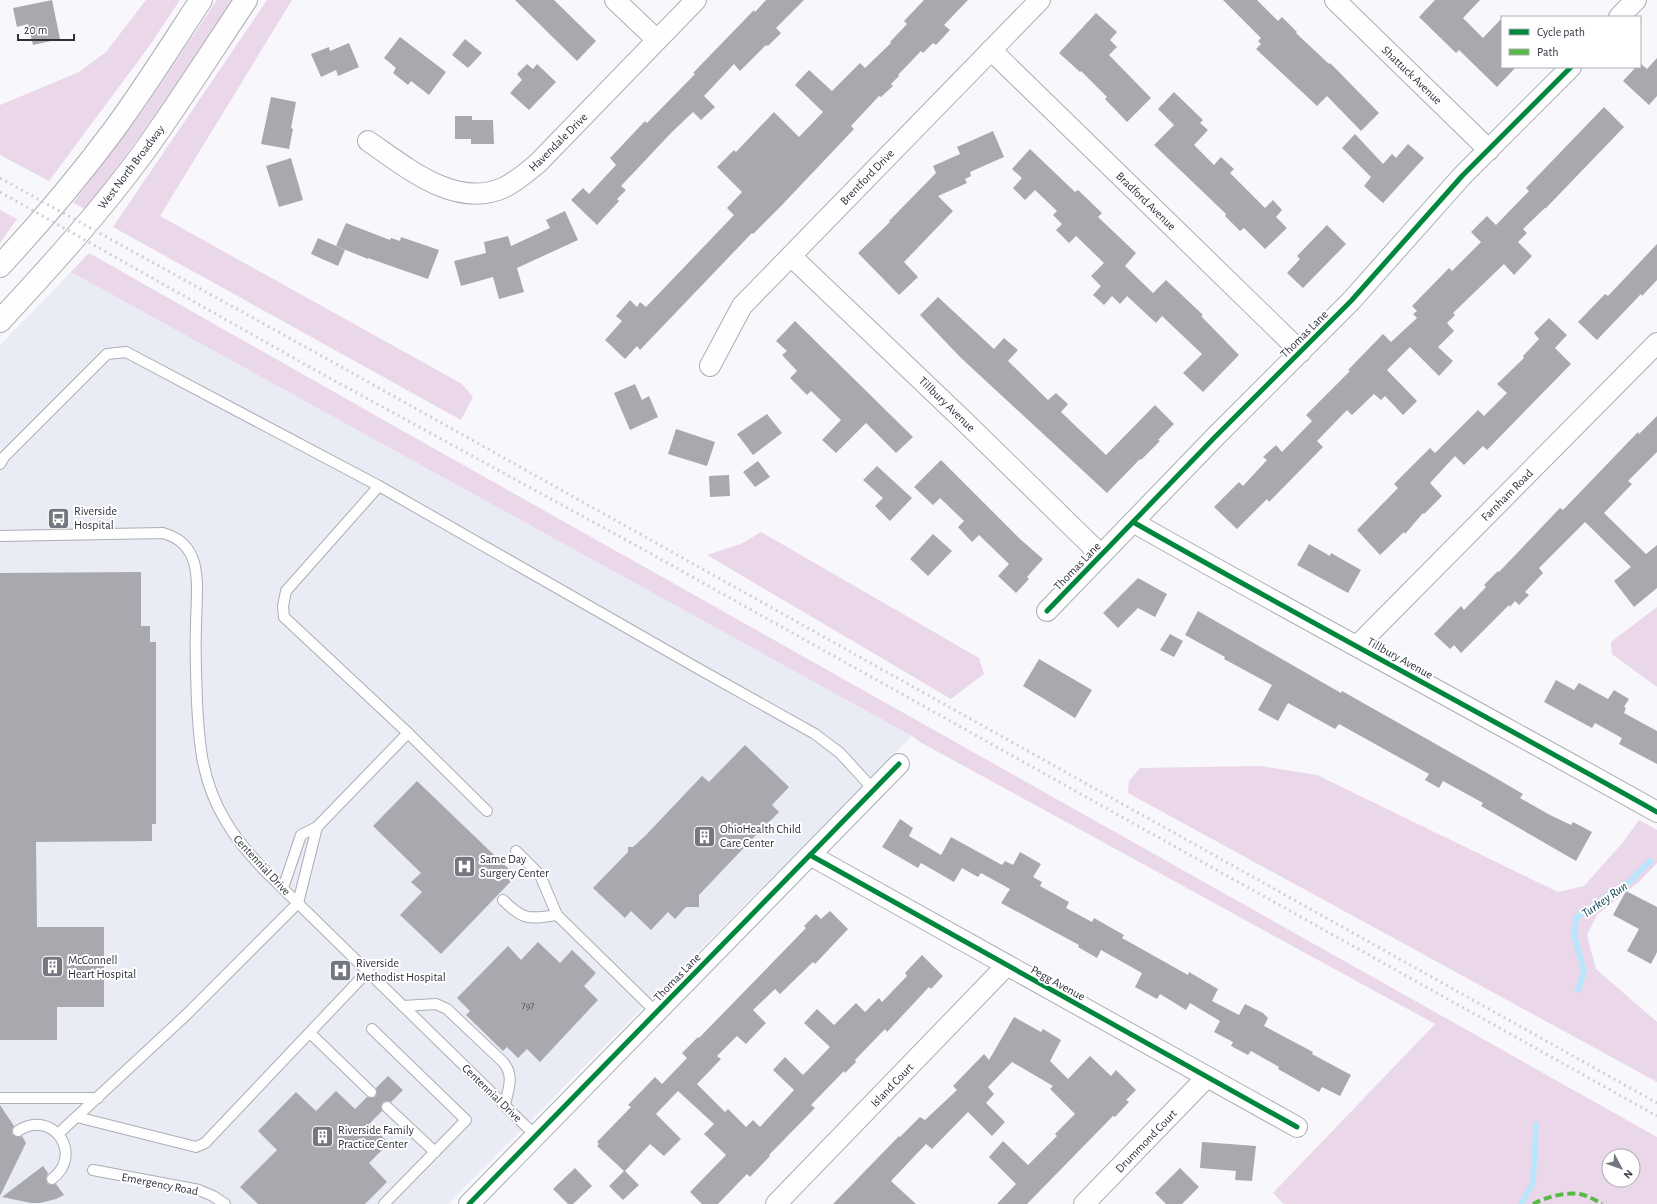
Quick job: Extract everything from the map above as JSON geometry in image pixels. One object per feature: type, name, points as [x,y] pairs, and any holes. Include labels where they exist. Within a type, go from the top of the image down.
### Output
[{"type":"main road","points":[[0,266],[71,186],[113,131],[146,85],[201,0]]},
{"type":"main road","name":"West North Broadway","points":[[0,321],[79,234],[143,154],[179,103],[246,0]]},
{"type":"street","points":[[615,0],[657,40]]},
{"type":"street","name":"Havendale Drive","points":[[368,140],[414,173],[461,193],[484,194],[503,188],[522,177],[538,163],[696,0]]},
{"type":"street","name":"Brentford Drive","points":[[710,366],[742,306],[1040,0]]},
{"type":"street","name":"Shattuck Avenue","points":[[1335,0],[1489,150]]},
{"type":"street","points":[[1620,16],[1636,0]]},
{"type":"street","name":"Bradford Avenue","points":[[991,50],[1301,352]]},
{"type":"street","name":"Thomas Lane","points":[[1047,611],[1216,436],[1351,301],[1462,176],[1570,68]]},
{"type":"street","name":"Tillbury Avenue","points":[[791,256],[964,421],[1101,555]]},
{"type":"street","name":"Farnham Road","points":[[1356,646],[1657,343]]},
{"type":"street","name":"Tillbury Avenue","points":[[1133,522],[1264,596],[1657,812]]},
{"type":"street","name":"Thomas Lane","points":[[469,1204],[899,764]]},
{"type":"street","name":"Pegg Avenue","points":[[810,855],[1297,1127]]},
{"type":"street","name":"Island Court","points":[[776,1204],[1007,965]]},
{"type":"street","name":"Drummond Court","points":[[1084,1204],[1207,1077]]},
{"type":"lane","points":[[0,464],[4,457],[107,354],[126,352],[379,486],[698,669],[815,734],[840,754],[874,790]]},
{"type":"lane","points":[[379,486],[286,591],[283,606],[284,617],[408,733],[487,811]]},
{"type":"lane","name":"Centennial Drive","points":[[0,536],[163,534],[180,540],[188,548],[195,563],[199,740],[205,770],[216,802],[232,832],[249,854],[536,1136]]},
{"type":"lane","points":[[283,888],[301,834],[316,827],[408,733]]},
{"type":"lane","points":[[58,1134],[186,1015],[298,903],[316,827]]},
{"type":"lane","points":[[516,851],[540,875],[557,915],[656,1012]]},
{"type":"lane","points":[[503,900],[515,912],[526,918],[557,915]]},
{"type":"lane","points":[[77,1117],[196,1147],[205,1143],[368,971]]},
{"type":"lane","points":[[403,1006],[436,1004],[447,1009],[503,1062],[509,1068],[510,1077],[505,1105]]},
{"type":"lane","points":[[372,1029],[466,1120],[384,1204]]},
{"type":"lane","points":[[310,1032],[371,1092]]},
{"type":"lane","points":[[0,1098],[98,1098]]},
{"type":"lane","points":[[387,1107],[435,1152]]},
{"type":"lane","points":[[18,1131],[26,1126],[36,1124],[46,1126],[58,1134],[65,1146],[66,1160],[59,1173],[52,1179]]},
{"type":"lane","name":"Emergency Road","points":[[93,1170],[198,1190],[213,1196],[225,1204]]},
{"type":"shaded area","points":[[146,0],[180,0],[150,45],[49,181],[0,155],[0,105],[79,72],[106,52]]},
{"type":"shaded area","points":[[217,0],[233,0],[179,80],[105,184],[85,209],[73,203],[142,112]]},
{"type":"shaded area","points":[[267,0],[292,0],[160,216],[462,384],[473,397],[461,420],[113,227]]},
{"type":"shaded area","points":[[0,210],[17,219],[0,243]]},
{"type":"shaded area","points":[[89,253],[1657,1137],[1657,1204],[1284,1204],[1273,1193],[1435,1024],[920,742],[912,736],[71,272]]},
{"type":"shaded area","name":"Riverside Methodist Hospital","points":[[71,272],[912,736],[448,1204],[0,1204],[0,345]]},
{"type":"shaded area","points":[[761,532],[979,658],[984,674],[951,699],[707,555],[741,544]]},
{"type":"shaded area","points":[[1657,607],[1657,687],[1612,654],[1611,642]]},
{"type":"shaded area","points":[[1260,766],[1317,775],[1558,892],[1584,886],[1623,842],[1639,820],[1657,830],[1657,863],[1639,882],[1597,915],[1587,935],[1596,969],[1657,1022],[1657,1082],[1128,793],[1129,781],[1140,768]]},
{"type":"building","points":[[52,0],[60,39],[33,45],[28,24],[17,27],[13,8]]},
{"type":"building","points":[[515,0],[554,0],[596,41],[577,61]]},
{"type":"building","points":[[766,0],[804,0],[776,28],[781,33],[768,46],[766,45],[740,71],[734,64],[704,96],[715,107],[701,120],[693,112],[621,186],[626,190],[617,199],[619,201],[597,225],[571,200],[583,188],[589,194],[616,165],[610,158],[645,121],[647,123],[695,74],[693,73],[754,10],[755,12]]},
{"type":"building","points":[[924,0],[968,0],[944,25],[950,30],[936,45],[933,43],[923,53],[921,51],[898,75],[899,76],[891,84],[893,86],[881,97],[879,96],[851,126],[854,129],[782,205],[753,234],[752,233],[640,350],[637,346],[625,359],[605,340],[622,321],[616,316],[630,300],[637,307],[640,302],[646,307],[734,215],[727,208],[742,192],[717,167],[734,150],[736,152],[774,112],[799,137],[823,112],[795,85],[809,70],[832,91],[860,63],[865,68],[891,43],[890,42],[907,24],[904,21]]},
{"type":"building","points":[[1223,0],[1257,0],[1278,21],[1282,17],[1297,32],[1296,33],[1329,64],[1330,63],[1379,113],[1361,131],[1327,96],[1317,106],[1256,49],[1261,44],[1258,41],[1261,38]]},
{"type":"building","points":[[1435,0],[1480,0],[1463,18],[1483,38],[1501,19],[1501,68],[1515,68],[1497,87],[1459,50],[1456,53],[1419,17]]},
{"type":"building","points":[[1096,13],[1117,32],[1110,40],[1117,47],[1109,55],[1151,98],[1127,122],[1105,99],[1107,97],[1081,71],[1080,72],[1059,53]]},
{"type":"building","points":[[400,37],[446,72],[429,95],[411,81],[408,85],[393,73],[396,68],[384,58]]},
{"type":"building","points":[[465,39],[482,53],[468,68],[452,55]]},
{"type":"building","points":[[349,43],[359,67],[338,76],[336,70],[321,77],[311,54],[329,47],[330,51]]},
{"type":"building","points":[[1657,58],[1657,96],[1649,105],[1623,81],[1635,68],[1641,68],[1641,64],[1647,69]]},
{"type":"building","points":[[527,64],[533,69],[537,64],[556,82],[529,110],[510,93],[522,80],[517,74]]},
{"type":"building","points":[[1174,92],[1203,120],[1200,123],[1208,130],[1194,145],[1214,165],[1221,157],[1234,169],[1230,173],[1265,208],[1273,200],[1282,210],[1276,217],[1287,228],[1265,249],[1244,228],[1240,231],[1225,216],[1226,214],[1154,145],[1174,125],[1158,109]]},
{"type":"building","points":[[271,97],[296,102],[289,149],[261,144]]},
{"type":"building","points":[[1604,107],[1624,127],[1546,208],[1523,229],[1527,233],[1518,242],[1532,256],[1514,275],[1504,264],[1453,313],[1455,315],[1447,323],[1454,331],[1438,347],[1453,361],[1439,376],[1410,347],[1387,370],[1417,401],[1403,415],[1385,396],[1381,400],[1374,394],[1352,415],[1347,410],[1317,441],[1323,447],[1269,502],[1267,499],[1237,529],[1214,507],[1239,482],[1243,486],[1267,460],[1263,457],[1276,445],[1282,452],[1312,421],[1306,415],[1350,371],[1348,370],[1383,334],[1391,342],[1417,318],[1413,314],[1417,311],[1412,306],[1449,268],[1452,271],[1481,242],[1471,232],[1487,216],[1496,225],[1529,191],[1526,188]]},
{"type":"building","points":[[455,116],[472,116],[472,120],[493,120],[494,144],[471,144],[471,139],[455,139]]},
{"type":"building","points":[[993,131],[1004,157],[970,172],[971,176],[965,179],[967,183],[938,196],[953,211],[904,262],[918,277],[899,295],[858,253],[890,222],[889,221],[936,173],[933,166],[960,154],[957,147]]},
{"type":"building","points":[[1355,134],[1383,164],[1392,154],[1396,158],[1408,144],[1424,158],[1383,203],[1364,186],[1371,177],[1342,148]]},
{"type":"building","points":[[1030,149],[1075,192],[1078,190],[1102,213],[1098,217],[1136,253],[1125,266],[1153,293],[1166,280],[1203,315],[1201,316],[1239,355],[1203,392],[1183,373],[1202,354],[1162,316],[1156,323],[1127,296],[1120,304],[1112,296],[1104,305],[1093,295],[1101,286],[1091,276],[1104,263],[1076,236],[1069,243],[1056,230],[1062,224],[1053,215],[1057,211],[1035,190],[1025,200],[1013,188],[1022,178],[1012,169]]},
{"type":"building","points":[[291,158],[303,200],[279,207],[266,166]]},
{"type":"building","points":[[565,211],[578,240],[517,268],[524,292],[499,299],[493,277],[461,286],[454,261],[486,253],[484,242],[508,236],[511,246],[550,228],[546,220]]},
{"type":"building","points":[[346,223],[390,240],[391,238],[400,241],[401,237],[439,250],[428,279],[368,259],[336,246]]},
{"type":"building","points":[[1327,225],[1346,244],[1303,288],[1287,273],[1300,259],[1297,256]]},
{"type":"building","points":[[318,238],[345,250],[338,266],[311,254]]},
{"type":"building","points":[[1657,244],[1657,280],[1642,296],[1641,294],[1597,340],[1578,322],[1605,294],[1608,296]]},
{"type":"building","points":[[938,297],[994,349],[1004,338],[1018,350],[1008,361],[1048,400],[1056,393],[1068,404],[1061,412],[1106,455],[1155,405],[1174,424],[1158,440],[1160,441],[1107,493],[960,357],[920,315]]},
{"type":"building","points":[[1549,318],[1567,335],[1555,348],[1571,364],[1487,450],[1483,446],[1464,465],[1455,456],[1430,483],[1442,496],[1424,514],[1423,513],[1405,534],[1404,532],[1380,555],[1357,530],[1398,488],[1394,484],[1430,448],[1435,453],[1478,410],[1484,416],[1507,393],[1497,384],[1524,358],[1523,356],[1539,339],[1534,333]]},
{"type":"building","points":[[795,321],[913,437],[896,453],[866,423],[836,453],[822,440],[841,420],[811,391],[807,395],[790,378],[797,371],[782,355],[787,351],[776,341]]},
{"type":"building","points":[[635,384],[642,400],[649,396],[658,417],[630,430],[614,393]]},
{"type":"building","points":[[767,414],[782,433],[753,455],[737,434]]},
{"type":"building","points":[[1657,416],[1657,452],[1628,481],[1632,484],[1604,513],[1646,554],[1657,545],[1657,588],[1634,607],[1614,581],[1631,567],[1585,522],[1539,568],[1543,573],[1525,592],[1529,595],[1519,605],[1515,601],[1510,607],[1509,605],[1461,653],[1454,645],[1450,649],[1434,634],[1461,606],[1464,610],[1486,587],[1484,585],[1498,571],[1499,572],[1560,508],[1563,510],[1638,432],[1639,434]]},
{"type":"building","points":[[676,429],[715,442],[707,466],[668,454]]},
{"type":"building","points":[[941,460],[1020,539],[1043,559],[1027,577],[1029,579],[1016,593],[998,576],[1009,564],[979,535],[972,542],[958,527],[964,521],[940,498],[933,505],[914,487]]},
{"type":"building","points":[[758,461],[770,477],[755,487],[743,472]]},
{"type":"building","points":[[877,466],[912,498],[890,521],[875,506],[883,498],[863,480]]},
{"type":"building","points":[[729,475],[730,496],[710,497],[709,476]]},
{"type":"building","points":[[933,534],[952,551],[928,576],[910,559]]},
{"type":"building","points":[[1309,544],[1330,556],[1331,553],[1361,570],[1348,593],[1297,565]]},
{"type":"building","points":[[141,572],[141,626],[150,626],[150,642],[156,642],[156,824],[152,824],[152,841],[36,842],[37,927],[104,927],[104,1007],[57,1007],[57,1040],[0,1040],[0,573]]},
{"type":"building","points":[[1138,578],[1167,594],[1155,617],[1138,608],[1118,628],[1103,613]]},
{"type":"building","points":[[1198,611],[1341,693],[1342,691],[1487,773],[1523,794],[1520,798],[1550,815],[1571,825],[1573,822],[1592,832],[1576,861],[1481,806],[1483,803],[1443,781],[1439,788],[1425,780],[1429,774],[1339,724],[1335,729],[1288,703],[1278,721],[1258,710],[1272,685],[1224,659],[1225,657],[1185,635]]},
{"type":"building","points":[[1170,634],[1183,641],[1174,657],[1160,650]]},
{"type":"building","points":[[1039,659],[1092,690],[1075,718],[1023,686]]},
{"type":"building","points":[[1556,680],[1574,690],[1579,683],[1608,699],[1614,690],[1629,699],[1624,707],[1626,708],[1624,713],[1657,731],[1657,764],[1619,744],[1622,738],[1595,723],[1592,728],[1544,702]]},
{"type":"building","name":"OhioHealth Child Care Center","points":[[745,745],[789,787],[772,805],[779,812],[768,823],[768,835],[756,835],[699,895],[699,907],[686,907],[675,919],[668,912],[651,930],[631,911],[625,918],[593,888],[628,852],[628,847],[633,847],[646,835],[702,776],[709,782]]},
{"type":"building","name":"Same Day Surgery Center","points":[[417,781],[516,876],[441,954],[400,915],[422,892],[411,882],[421,873],[373,826]]},
{"type":"building","points":[[900,819],[913,828],[909,836],[941,855],[951,837],[1002,865],[1005,861],[1013,865],[1020,852],[1041,864],[1033,877],[1042,882],[1040,886],[1069,902],[1066,908],[1092,922],[1094,918],[1124,935],[1122,938],[1188,975],[1189,972],[1218,989],[1212,1001],[1239,1015],[1245,1004],[1263,1013],[1268,1018],[1264,1026],[1313,1052],[1312,1054],[1351,1075],[1340,1096],[1322,1087],[1319,1092],[1278,1069],[1279,1067],[1251,1051],[1248,1055],[1231,1046],[1233,1042],[1214,1032],[1220,1021],[1190,1003],[1186,1010],[1160,994],[1157,999],[1135,987],[1142,973],[1101,950],[1097,958],[1078,947],[1079,945],[1001,903],[1010,889],[981,873],[978,877],[962,868],[954,882],[921,863],[918,868],[882,847]]},
{"type":"building","points":[[1626,891],[1657,907],[1657,952],[1651,964],[1627,951],[1639,929],[1613,915]]},
{"type":"building","points":[[830,911],[848,929],[815,964],[813,962],[780,994],[775,989],[753,1010],[766,1023],[746,1044],[737,1036],[717,1056],[721,1059],[697,1084],[725,1112],[728,1109],[746,1127],[753,1120],[760,1127],[794,1090],[773,1070],[785,1057],[803,1075],[830,1047],[804,1023],[817,1009],[834,1025],[856,1003],[865,1012],[879,998],[882,1002],[907,976],[905,973],[922,955],[943,976],[931,989],[929,987],[887,1032],[885,1029],[855,1060],[856,1062],[845,1073],[844,1071],[811,1105],[815,1108],[769,1155],[770,1156],[750,1177],[747,1174],[718,1204],[702,1204],[690,1192],[726,1155],[704,1134],[714,1124],[678,1091],[656,1114],[681,1139],[664,1156],[650,1144],[625,1171],[639,1185],[623,1200],[609,1186],[624,1171],[597,1146],[599,1144],[597,1142],[631,1107],[628,1105],[655,1077],[662,1084],[687,1058],[682,1053],[698,1037],[699,1038],[806,928],[804,926],[816,914],[821,919]]},
{"type":"building","points":[[538,942],[560,963],[572,950],[596,973],[584,986],[598,1000],[540,1062],[527,1049],[518,1058],[507,1047],[503,1051],[466,1015],[470,1011],[457,998],[508,946],[521,960]]},
{"type":"building","points":[[1014,1017],[1041,1032],[1043,1029],[1061,1040],[1050,1061],[1068,1079],[1090,1056],[1111,1076],[1116,1070],[1136,1090],[1126,1100],[1129,1102],[1115,1117],[1113,1116],[1027,1204],[997,1204],[1016,1184],[989,1157],[1003,1141],[1028,1165],[1057,1136],[1055,1134],[1075,1114],[1050,1089],[1053,1086],[1012,1062],[988,1087],[994,1094],[986,1103],[1005,1122],[992,1136],[968,1112],[932,1149],[926,1144],[891,1181],[916,1204],[833,1204],[899,1136],[900,1137],[920,1117],[925,1120],[957,1090],[953,1086],[984,1054],[989,1060]]},
{"type":"building","name":"Riverside Family Practice Center","points":[[388,1076],[403,1090],[391,1102],[383,1102],[381,1106],[382,1111],[369,1124],[389,1143],[369,1163],[387,1182],[365,1204],[258,1204],[240,1187],[277,1150],[258,1131],[296,1092],[316,1111],[336,1091],[355,1109],[367,1097],[375,1097],[377,1093],[376,1088]]},
{"type":"building","points":[[0,1105],[14,1126],[12,1134],[17,1137],[22,1136],[26,1143],[0,1196]]},
{"type":"building","points":[[1202,1142],[1256,1146],[1252,1181],[1235,1180],[1236,1171],[1200,1168]]},
{"type":"building","points":[[43,1166],[48,1173],[46,1178],[47,1183],[51,1185],[56,1184],[64,1195],[56,1199],[40,1203],[31,1203],[2,1197]]},
{"type":"building","points":[[575,1168],[592,1186],[573,1204],[568,1204],[553,1189]]},
{"type":"building","points":[[1180,1168],[1199,1187],[1182,1204],[1166,1204],[1155,1193]]},
{"type":"waterway","name":"Turkey Run","points":[[1578,990],[1584,971],[1574,935],[1576,918],[1629,882],[1650,861]]},
{"type":"waterway","name":"Turkey Run","points":[[1521,1204],[1533,1183],[1536,1125]]},
{"type":"railway","points":[[0,178],[320,355],[1657,1103]]},
{"type":"railway","points":[[0,192],[315,370],[637,546],[1657,1116]]},
{"type":"marked path","points":[[1533,1204],[1544,1199],[1567,1194],[1585,1195],[1602,1204]]},
{"type":"cycle path","points":[[1047,611],[1216,436],[1351,301],[1462,176],[1570,68]]},
{"type":"cycle path","points":[[1133,522],[1657,812]]},
{"type":"cycle path","points":[[469,1204],[899,764]]},
{"type":"cycle path","points":[[810,855],[1297,1127]]},
{"type":"place","name":"Riverside Hospital","points":[[59,518]]},
{"type":"place","name":"OhioHealth Child Care Center","points":[[704,836]]},
{"type":"place","name":"Same Day Surgery Center","points":[[465,866]]},
{"type":"place","name":"McConnell Heart Hospital","points":[[52,967]]},
{"type":"place","name":"Riverside Methodist Hospital","points":[[340,970]]},
{"type":"place","name":"Riverside Family Practice Center","points":[[323,1137]]}]
